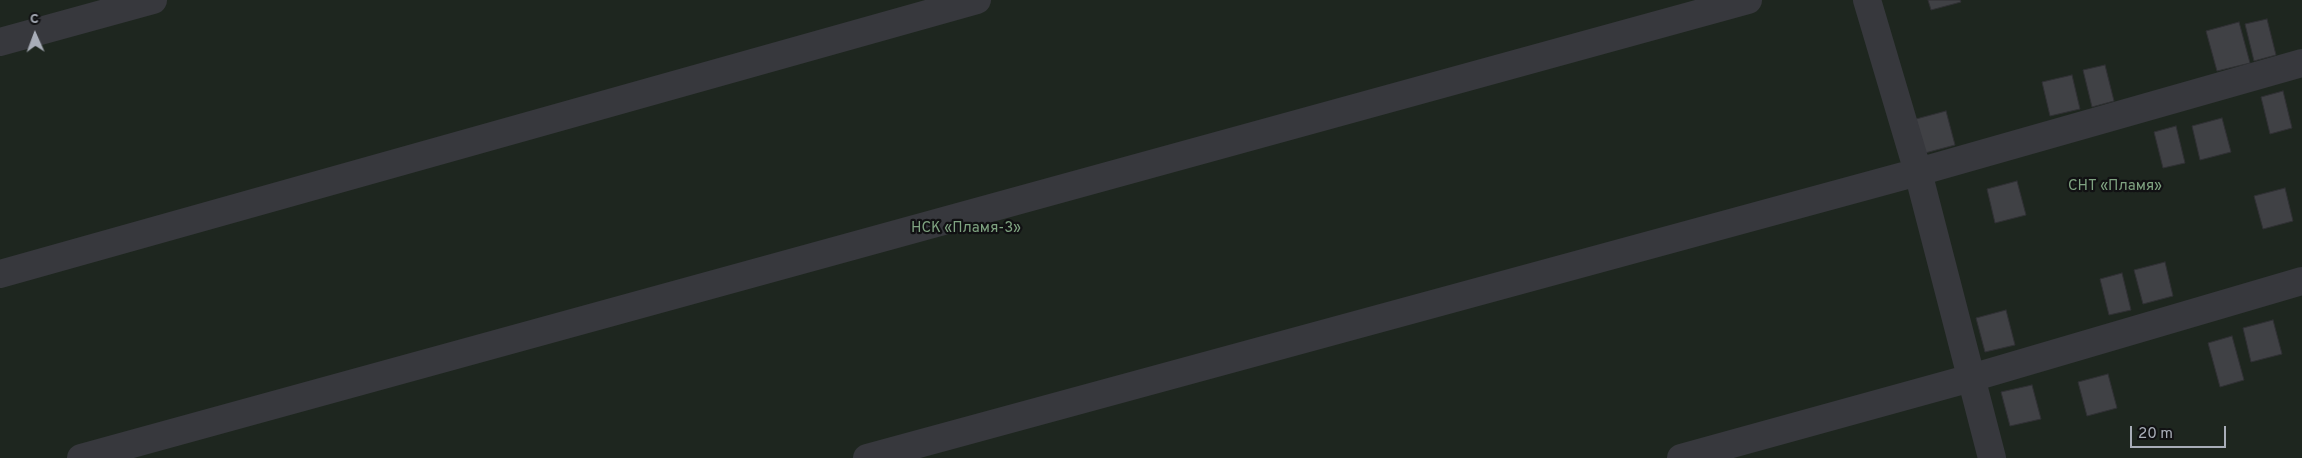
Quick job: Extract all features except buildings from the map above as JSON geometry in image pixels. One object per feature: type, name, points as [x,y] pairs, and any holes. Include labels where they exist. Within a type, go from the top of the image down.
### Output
[{"type":"street","points":[[0,42],[153,0]]},
{"type":"street","points":[[0,274],[976,0]]},
{"type":"street","points":[[81,458],[1748,0]]},
{"type":"street","points":[[1867,0],[1918,172],[1992,458]]},
{"type":"street","points":[[867,458],[1918,172],[2302,63]]},
{"type":"street","points":[[1681,458],[1970,378],[2302,281]]},
{"type":"green space","name":"НСК «Пламя-3»","points":[[0,0],[2302,0],[2302,458],[0,458]]},
{"type":"park label","name":"СНТ «Пламя»","points":[[2115,187]]}]
